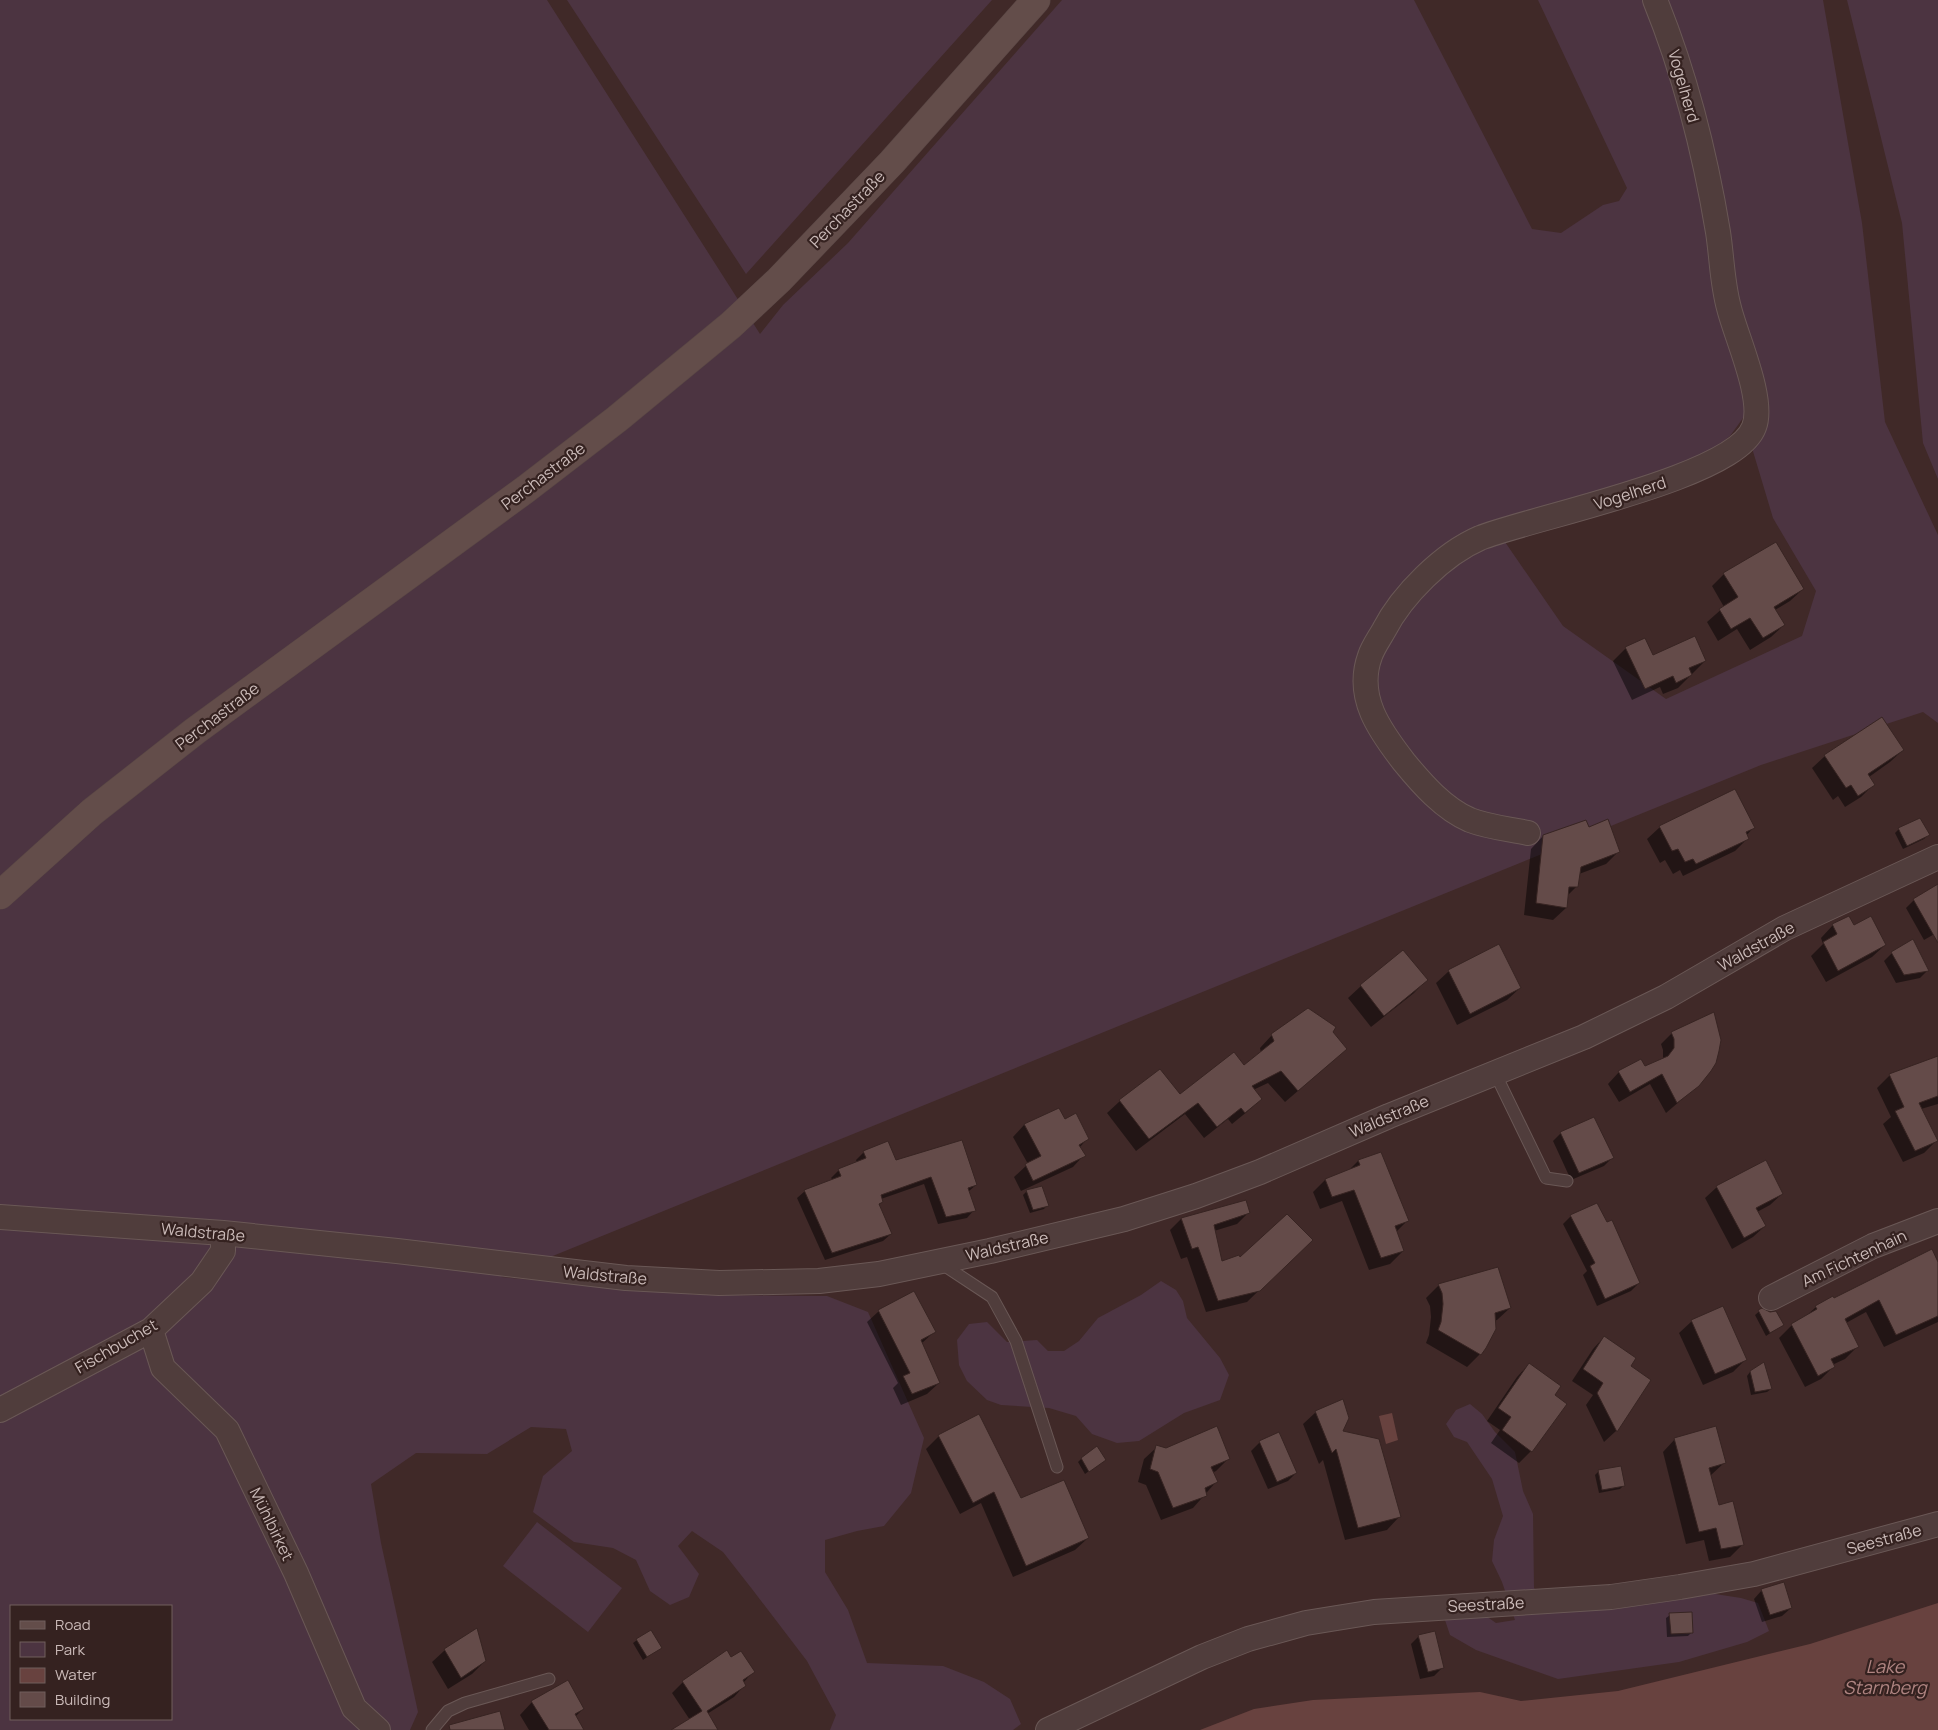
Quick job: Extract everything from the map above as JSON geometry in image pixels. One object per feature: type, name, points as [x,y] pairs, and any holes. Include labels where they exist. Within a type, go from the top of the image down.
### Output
[{"type":"main road","name":"Perchastraße","points":[[0,896],[92,812],[188,736],[534,483],[617,420],[732,325],[779,280],[892,162],[1036,0]]},
{"type":"street","name":"Vogelherd","points":[[1528,833],[1470,820],[1448,806],[1428,789],[1378,726],[1366,698],[1365,676],[1370,656],[1388,622],[1423,579],[1452,555],[1478,539],[1630,495],[1676,478],[1729,453],[1750,437],[1756,425],[1751,376],[1729,308],[1722,274],[1718,234],[1704,161],[1685,84],[1655,0]]},
{"type":"street","name":"Waldstraße","points":[[0,1217],[223,1233],[626,1278],[719,1283],[819,1281],[879,1274],[1124,1219],[1196,1196],[1260,1172],[1389,1116],[1584,1037],[1666,997],[1785,928],[1938,857]]},
{"type":"street","name":"Am Fichtenhain","points":[[1771,1298],[1873,1246],[1938,1221]]},
{"type":"street","name":"Fischbuchet","points":[[0,1410],[151,1330],[202,1282],[223,1252],[223,1233]]},
{"type":"street","name":"Mühlbirket","points":[[151,1330],[163,1368],[226,1430],[296,1573],[354,1708],[378,1730]]},
{"type":"street","name":"Seestraße","points":[[1048,1730],[1202,1657],[1248,1639],[1306,1623],[1374,1612],[1611,1597],[1680,1587],[1754,1574],[1938,1524]]},
{"type":"lane","points":[[1495,1073],[1546,1178],[1567,1181]]},
{"type":"lane","points":[[939,1262],[992,1297],[1016,1342],[1057,1467]]},
{"type":"lane","points":[[432,1730],[448,1711],[465,1703],[549,1678]]},
{"type":"green space","points":[[0,0],[547,0],[760,334],[783,305],[848,243],[1062,0],[1414,0],[1532,229],[1561,233],[1603,205],[1619,201],[1627,188],[1538,0],[1823,0],[1862,223],[1885,422],[1938,535],[1938,723],[1923,712],[1761,765],[501,1277],[701,1295],[827,1296],[868,1312],[924,1438],[911,1493],[884,1526],[825,1540],[825,1572],[848,1610],[867,1663],[943,1666],[984,1682],[1010,1699],[1021,1724],[1013,1730],[830,1730],[836,1715],[807,1661],[723,1552],[692,1531],[678,1546],[699,1574],[689,1597],[670,1605],[650,1591],[636,1560],[613,1548],[574,1542],[533,1512],[543,1476],[572,1451],[566,1429],[531,1427],[487,1454],[416,1453],[371,1484],[381,1543],[418,1712],[410,1730],[0,1730]],"holes":[[[1743,418],[1773,518],[1816,591],[1802,636],[1666,699],[1563,626],[1494,526],[1636,485],[1709,453],[1730,436]]]},
{"type":"green space","points":[[567,0],[992,0],[746,274]]},
{"type":"green space","points":[[1847,0],[1938,0],[1938,479],[1923,443],[1902,223]]},
{"type":"green space","points":[[1161,1281],[1176,1290],[1183,1301],[1187,1318],[1220,1358],[1229,1375],[1220,1400],[1184,1413],[1139,1441],[1117,1443],[1092,1434],[1076,1416],[1049,1408],[1001,1405],[987,1400],[967,1381],[959,1365],[957,1340],[969,1324],[987,1322],[1007,1342],[1037,1340],[1048,1351],[1064,1351],[1079,1341],[1098,1318],[1141,1295]]},
{"type":"green space","points":[[1470,1404],[1482,1414],[1495,1432],[1515,1452],[1523,1491],[1533,1514],[1534,1588],[1553,1610],[1579,1611],[1689,1590],[1741,1598],[1758,1603],[1769,1631],[1747,1642],[1679,1662],[1558,1679],[1476,1650],[1450,1635],[1445,1620],[1476,1609],[1496,1623],[1515,1620],[1502,1582],[1492,1561],[1494,1540],[1503,1516],[1492,1479],[1467,1442],[1454,1437],[1446,1424],[1456,1410]]},
{"type":"green space","points":[[537,1522],[622,1588],[588,1632],[503,1566]]},
{"type":"water","points":[[1392,1413],[1398,1440],[1386,1444],[1379,1416]]},
{"type":"water","name":"Lake Starnberg","points":[[1938,1603],[1938,1730],[1200,1730],[1254,1709],[1313,1700],[1480,1692],[1521,1701],[1618,1691],[1810,1644]]},
{"type":"building","points":[[1776,542],[1804,589],[1774,607],[1785,625],[1763,638],[1750,618],[1731,629],[1719,609],[1738,597],[1723,573]]},
{"type":"building","points":[[1695,636],[1706,661],[1689,668],[1692,675],[1676,683],[1673,676],[1645,689],[1625,647],[1645,638],[1653,655]]},
{"type":"building","points":[[1882,717],[1904,750],[1868,774],[1875,785],[1858,796],[1851,785],[1846,788],[1824,755]]},
{"type":"building","points":[[1735,789],[1755,828],[1746,832],[1749,839],[1696,864],[1693,859],[1685,862],[1678,849],[1672,851],[1659,826]]},
{"type":"building","points":[[1920,818],[1930,835],[1907,846],[1898,828]]},
{"type":"building","points":[[1608,819],[1620,852],[1581,867],[1578,887],[1569,887],[1567,908],[1536,903],[1543,835],[1586,820],[1589,827]]},
{"type":"building","points":[[1938,884],[1938,943],[1913,899]]},
{"type":"building","points":[[1849,916],[1854,925],[1871,916],[1886,945],[1838,971],[1823,942],[1837,934],[1832,924]]},
{"type":"building","points":[[1913,939],[1929,971],[1904,975],[1891,952]]},
{"type":"building","points":[[1499,944],[1521,988],[1470,1014],[1448,970]]},
{"type":"building","points":[[1403,950],[1428,980],[1384,1016],[1360,985]]},
{"type":"building","points":[[1308,1008],[1336,1027],[1333,1032],[1347,1049],[1298,1091],[1281,1071],[1252,1086],[1262,1099],[1245,1113],[1241,1108],[1217,1127],[1198,1103],[1149,1139],[1119,1100],[1160,1069],[1180,1094],[1234,1052],[1244,1065],[1274,1041],[1271,1034]]},
{"type":"building","points":[[1714,1012],[1721,1040],[1719,1051],[1716,1063],[1699,1086],[1677,1103],[1662,1074],[1630,1092],[1618,1071],[1641,1059],[1645,1066],[1668,1056],[1674,1048],[1674,1039],[1671,1032]]},
{"type":"building","points":[[1938,1056],[1938,1096],[1919,1103],[1938,1141],[1915,1151],[1895,1111],[1904,1107],[1889,1074]]},
{"type":"building","points":[[1059,1108],[1065,1119],[1076,1113],[1089,1139],[1079,1145],[1086,1156],[1033,1181],[1025,1164],[1041,1156],[1024,1124]]},
{"type":"building","points":[[1594,1117],[1614,1158],[1579,1173],[1560,1132]]},
{"type":"building","points":[[962,1140],[977,1185],[968,1188],[976,1211],[946,1217],[931,1177],[881,1195],[883,1202],[879,1204],[892,1234],[832,1253],[804,1190],[841,1176],[838,1169],[866,1158],[863,1151],[888,1141],[896,1160]]},
{"type":"building","points":[[1381,1152],[1409,1221],[1395,1226],[1404,1251],[1381,1258],[1354,1190],[1332,1197],[1325,1179],[1360,1165],[1358,1160]]},
{"type":"building","points":[[1766,1160],[1783,1194],[1756,1208],[1766,1226],[1744,1238],[1716,1186]]},
{"type":"building","points":[[1042,1186],[1049,1206],[1033,1210],[1026,1190]]},
{"type":"building","points":[[1246,1200],[1250,1213],[1214,1225],[1222,1261],[1239,1255],[1240,1257],[1287,1214],[1313,1240],[1260,1291],[1218,1301],[1198,1247],[1192,1249],[1181,1218]]},
{"type":"building","points":[[1597,1203],[1607,1222],[1612,1220],[1640,1283],[1605,1299],[1590,1266],[1595,1263],[1570,1215]]},
{"type":"building","points":[[1932,1249],[1938,1262],[1938,1316],[1896,1335],[1879,1300],[1845,1319],[1859,1347],[1831,1359],[1835,1367],[1818,1376],[1791,1324],[1817,1309],[1815,1306],[1833,1296],[1834,1298]]},
{"type":"building","points":[[1498,1267],[1511,1308],[1495,1313],[1496,1329],[1481,1355],[1438,1330],[1443,1304],[1442,1293],[1438,1284]]},
{"type":"building","points":[[914,1291],[936,1332],[921,1340],[940,1383],[912,1394],[903,1376],[910,1373],[878,1310]]},
{"type":"building","points":[[1723,1306],[1747,1360],[1715,1374],[1691,1320]]},
{"type":"building","points":[[1762,1308],[1770,1312],[1776,1311],[1784,1325],[1770,1333],[1758,1310]]},
{"type":"building","points":[[1604,1336],[1636,1358],[1631,1366],[1651,1380],[1617,1432],[1597,1393],[1603,1383],[1583,1369]]},
{"type":"building","points":[[1764,1362],[1772,1389],[1755,1392],[1750,1371]]},
{"type":"building","points":[[1529,1363],[1561,1386],[1555,1395],[1567,1404],[1532,1452],[1502,1430],[1511,1417],[1498,1408]]},
{"type":"building","points":[[1343,1399],[1349,1418],[1343,1431],[1379,1439],[1401,1517],[1358,1528],[1336,1449],[1332,1453],[1315,1411]]},
{"type":"building","points":[[979,1414],[1021,1498],[1064,1480],[1089,1538],[1026,1566],[994,1492],[973,1503],[938,1435]]},
{"type":"building","points":[[1217,1426],[1230,1459],[1211,1467],[1218,1482],[1205,1488],[1207,1496],[1173,1508],[1158,1472],[1150,1469],[1156,1445],[1166,1448]]},
{"type":"building","points":[[1716,1426],[1726,1463],[1709,1468],[1719,1505],[1733,1501],[1744,1545],[1721,1549],[1716,1528],[1699,1532],[1674,1438]]},
{"type":"building","points":[[1279,1432],[1297,1473],[1277,1482],[1259,1441]]},
{"type":"building","points":[[1097,1446],[1106,1460],[1089,1472],[1081,1458]]},
{"type":"building","points":[[1621,1466],[1625,1486],[1602,1490],[1598,1470]]},
{"type":"building","points":[[1784,1582],[1792,1608],[1770,1615],[1761,1589]]},
{"type":"building","points":[[1692,1612],[1693,1633],[1671,1634],[1669,1613]]},
{"type":"building","points":[[477,1628],[486,1661],[461,1678],[444,1649]]},
{"type":"building","points":[[651,1630],[662,1648],[647,1657],[636,1639]]},
{"type":"building","points":[[1435,1631],[1444,1668],[1428,1672],[1418,1635]]},
{"type":"building","points":[[727,1650],[731,1657],[741,1651],[755,1672],[743,1680],[746,1686],[707,1711],[718,1730],[671,1730],[702,1711],[682,1681]]},
{"type":"building","points":[[568,1680],[584,1709],[575,1714],[584,1730],[549,1730],[531,1701]]},
{"type":"building","points":[[500,1711],[505,1730],[450,1730],[449,1725]]}]
